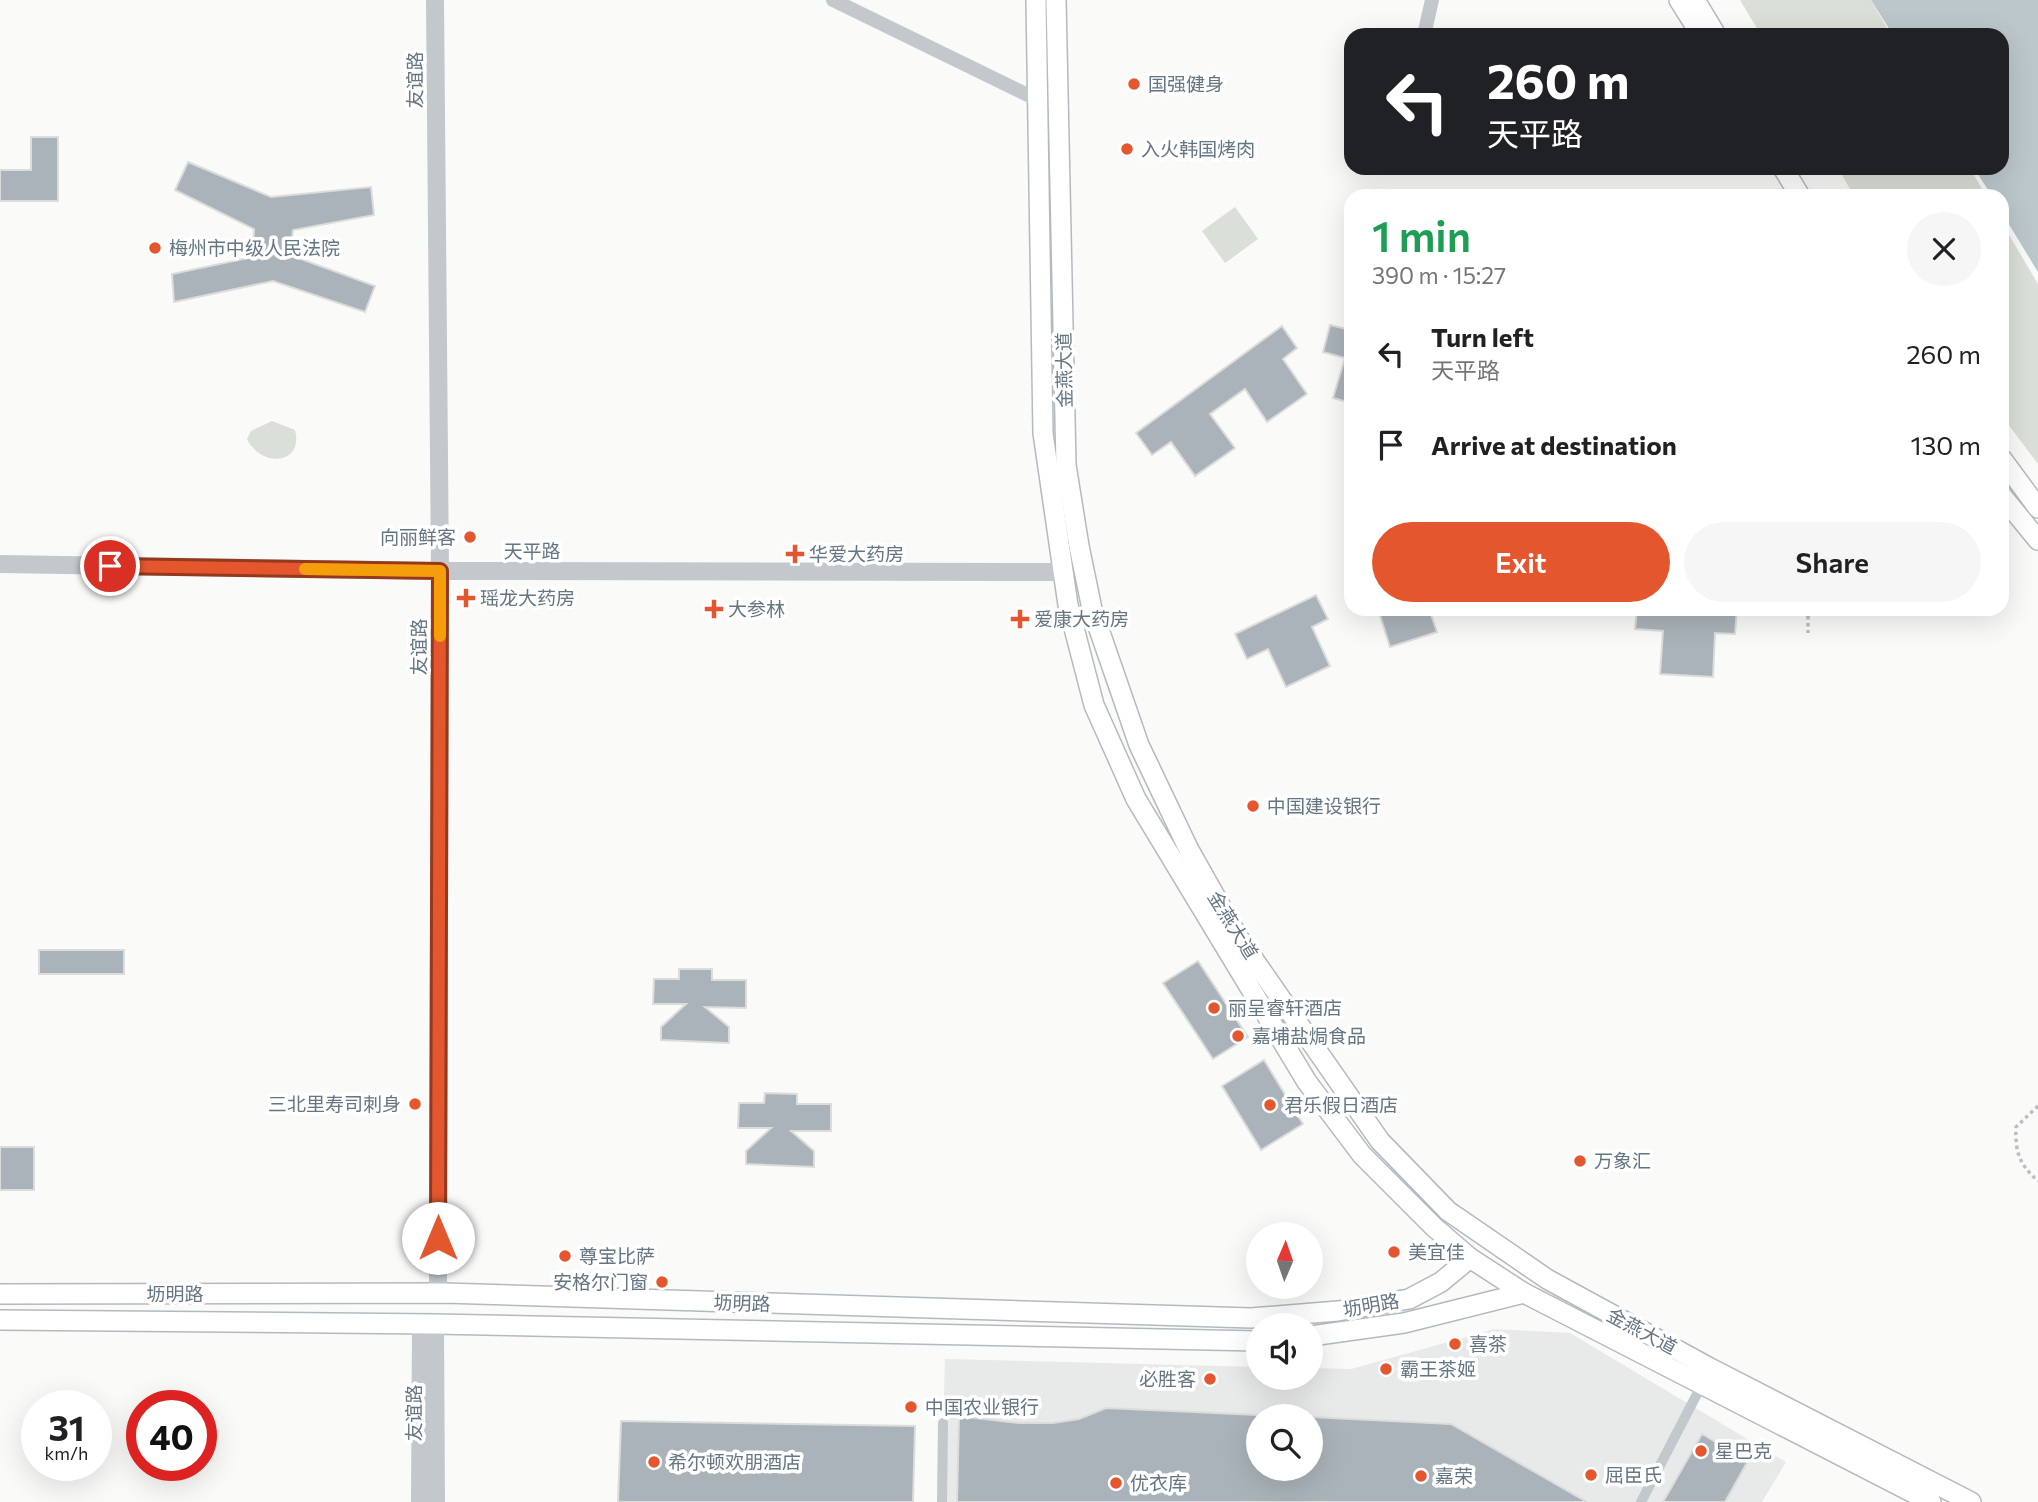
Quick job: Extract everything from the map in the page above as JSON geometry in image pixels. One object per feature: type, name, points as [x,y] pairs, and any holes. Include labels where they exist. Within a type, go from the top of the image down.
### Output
[{"type":"main road","name":"金燕大道","points":[[1036,0],[1043,433],[1068,605],[1094,705],[1136,799],[1175,865],[1307,1082],[1362,1155],[1434,1227],[1470,1258],[1524,1293],[1931,1502]]},
{"type":"main road","name":"金燕大道","points":[[1056,0],[1066,465],[1079,546],[1092,609],[1139,745],[1189,850],[1238,937],[1380,1140],[1448,1211],[1547,1279],[1710,1368],[1971,1502]]},
{"type":"main road","points":[[1679,0],[1697,28]]},
{"type":"main road","points":[[1695,0],[1712,28]]},
{"type":"main road","points":[[2009,469],[2038,508]]},
{"type":"main road","points":[[2009,504],[2038,540]]},
{"type":"main road","name":"坜明路","points":[[0,1294],[438,1293],[1251,1318],[1338,1311],[1409,1299],[1441,1282],[1470,1258]]},
{"type":"main road","name":"坜明路","points":[[1323,1334],[1405,1324],[1524,1293]]},
{"type":"main road","name":"坜明路","points":[[0,1320],[428,1324],[1246,1341]]},
{"type":"street","name":"友谊路","points":[[435,0],[440,571],[438,1293]]},
{"type":"street","points":[[833,0],[1038,100]]},
{"type":"street","points":[[1426,28],[1432,0]]},
{"type":"street","name":"天平路","points":[[0,564],[440,571],[1063,572]]},
{"type":"street","name":"友谊路","points":[[420,1502],[428,1324]]},
{"type":"street","name":"友谊路","points":[[428,1324],[436,1502]]},
{"type":"street","points":[[1641,1502],[1697,1394]]},
{"type":"street","points":[[942,1502],[943,1423]]},
{"type":"path","points":[[1808,616],[1808,633]]},
{"type":"path","points":[[2038,1106],[2015,1127],[2015,1150],[2027,1172],[2038,1181]]},
{"type":"shaded area","points":[[1740,0],[1871,0],[1887,28],[1757,28]]},
{"type":"shaded area","points":[[1871,0],[2038,0],[2038,272],[2009,224],[2009,189],[1988,189],[1978,175],[2009,175],[2009,28],[1889,28]]},
{"type":"shaded area","points":[[1842,175],[1974,175],[1982,189],[1850,189]]},
{"type":"shaded area","points":[[1235,207],[1258,239],[1225,263],[1202,231]]},
{"type":"shaded area","points":[[2009,235],[2038,284],[2038,464],[2009,425]]},
{"type":"shaded area","points":[[272,421],[295,430],[296,442],[287,456],[271,458],[262,455],[247,439],[251,431]]},
{"type":"shaded area","points":[[1495,1329],[1570,1333],[1786,1462],[1762,1502],[941,1502],[945,1359],[1246,1367],[1246,1390],[1323,1390],[1323,1368],[1351,1369]]},
{"type":"building","points":[[31,137],[58,137],[58,201],[0,201],[0,170],[31,170]]},
{"type":"building","points":[[188,162],[271,197],[371,187],[374,215],[293,230],[290,255],[375,286],[365,312],[273,281],[174,302],[172,274],[253,257],[254,229],[175,190]]},
{"type":"building","points":[[1330,325],[1344,328],[1344,358],[1323,352]]},
{"type":"building","points":[[1282,326],[1297,348],[1283,359],[1307,394],[1267,422],[1245,389],[1210,414],[1235,448],[1195,476],[1171,442],[1152,455],[1136,433]]},
{"type":"building","points":[[1344,361],[1344,401],[1333,398]]},
{"type":"building","points":[[1316,595],[1328,619],[1312,627],[1330,666],[1286,687],[1268,649],[1247,659],[1235,634]]},
{"type":"building","points":[[1380,616],[1431,616],[1437,632],[1390,647]]},
{"type":"building","points":[[1636,616],[1736,616],[1735,634],[1715,633],[1713,677],[1660,674],[1663,631],[1635,629]]},
{"type":"building","points":[[39,950],[124,950],[124,974],[39,974]]},
{"type":"building","points":[[1198,961],[1248,1037],[1213,1059],[1163,983]]},
{"type":"building","points":[[679,969],[712,969],[712,980],[746,980],[746,1008],[705,1007],[729,1027],[729,1043],[661,1040],[661,1027],[686,1004],[653,1004],[654,979],[679,979]]},
{"type":"building","points":[[1264,1060],[1303,1124],[1261,1150],[1222,1086]]},
{"type":"building","points":[[765,1093],[797,1094],[797,1104],[831,1104],[831,1131],[791,1131],[814,1151],[814,1167],[746,1164],[746,1151],[771,1128],[738,1128],[739,1103],[764,1103]]},
{"type":"building","points":[[0,1147],[34,1147],[34,1190],[0,1190]]},
{"type":"building","points":[[1106,1408],[1246,1414],[1246,1481],[1323,1481],[1323,1418],[1451,1424],[1587,1502],[957,1502],[959,1416],[1019,1423],[1053,1423],[1079,1419]]},
{"type":"building","points":[[621,1421],[915,1426],[913,1502],[618,1502]]},
{"type":"building","points":[[1702,1434],[1748,1461],[1725,1502],[1663,1502]]},
{"type":"slow traffic","points":[[305,569],[440,571],[440,636]]},
{"type":"place","name":"国强健身","points":[[1134,84]]},
{"type":"place","name":"入火韩国烤肉","points":[[1127,149]]},
{"type":"place","name":"梅州市中级人民法院","points":[[155,248]]},
{"type":"place","name":"向丽鲜客","points":[[470,537]]},
{"type":"place","name":"华爱大药房","points":[[795,554]]},
{"type":"place","name":"瑶龙大药房","points":[[466,598]]},
{"type":"place","name":"大参林","points":[[714,609]]},
{"type":"place","name":"爱康大药房","points":[[1020,619]]},
{"type":"place","name":"中国建设银行","points":[[1253,806]]},
{"type":"place","name":"丽呈睿轩酒店","points":[[1214,1008]]},
{"type":"place","name":"嘉埔盐焗食品","points":[[1238,1036]]},
{"type":"place","name":"三北里寿司刺身","points":[[415,1104]]},
{"type":"place","name":"君乐假日酒店","points":[[1270,1105]]},
{"type":"place","name":"万象汇","points":[[1580,1161]]},
{"type":"place","name":"美宜佳","points":[[1394,1252]]},
{"type":"place","name":"尊宝比萨","points":[[565,1256]]},
{"type":"place","name":"安格尔门窗","points":[[662,1282]]},
{"type":"place","name":"喜茶","points":[[1455,1344]]},
{"type":"place","name":"霸王茶姬","points":[[1386,1369]]},
{"type":"place","name":"必胜客","points":[[1210,1379]]},
{"type":"place","name":"中国农业银行","points":[[911,1407]]},
{"type":"place","name":"星巴克","points":[[1701,1451]]},
{"type":"place","name":"希尔顿欢朋酒店","points":[[654,1462]]},
{"type":"place","name":"屈臣氏","points":[[1591,1475]]},
{"type":"place","name":"嘉荣","points":[[1421,1476]]},
{"type":"place","name":"优衣库","points":[[1116,1483]]},
{"type":"route","points":[[110,566],[440,571],[438,1238]]}]
